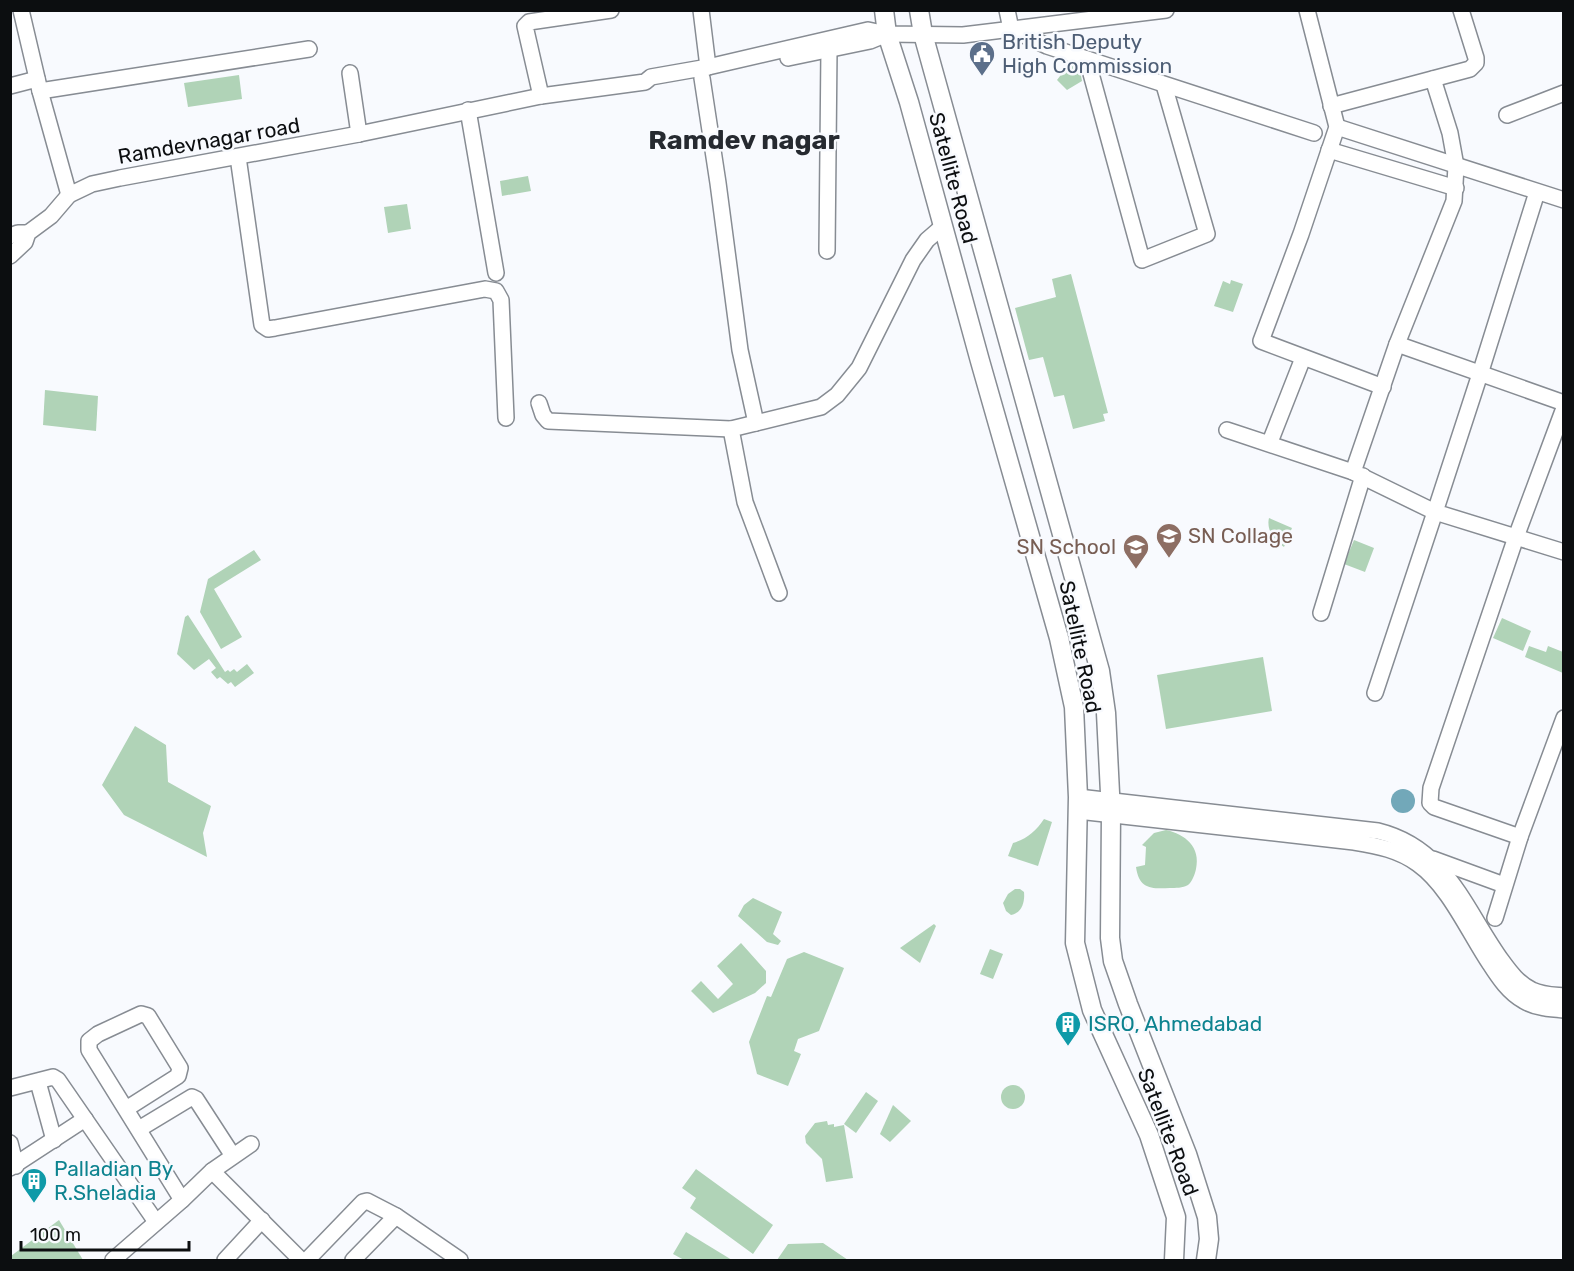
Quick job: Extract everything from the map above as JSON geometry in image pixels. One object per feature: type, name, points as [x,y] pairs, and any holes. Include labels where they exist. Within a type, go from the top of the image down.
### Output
[{"type":"main road","name":"Satellite Road","points":[[884,10],[887,34],[909,102],[942,227],[1059,638],[1074,707],[1078,804],[1075,943],[1092,1010],[1149,1135],[1176,1217],[1174,1260]]},
{"type":"main road","name":"Satellite Road","points":[[919,10],[923,34],[1100,670],[1106,713],[1111,806],[1110,938],[1113,961],[1187,1154],[1207,1217],[1209,1239],[1206,1260]]},
{"type":"street","points":[[21,10],[38,85],[69,195]]},
{"type":"street","points":[[542,96],[525,26],[529,22],[611,10]]},
{"type":"street","points":[[700,10],[705,73],[740,350],[756,423]]},
{"type":"street","points":[[1007,10],[1011,29],[1047,46],[1314,133]]},
{"type":"street","name":"Ramdevnagar road","points":[[10,256],[25,242],[28,233],[51,216],[69,195],[92,184],[120,178],[359,134],[542,96],[645,82],[655,87],[868,30],[887,34],[963,35],[1166,10]]},
{"type":"street","points":[[1307,10],[1337,127],[1301,234],[1261,341],[1383,387]]},
{"type":"street","points":[[1331,106],[1470,69],[1476,63],[1476,58],[1461,10]]},
{"type":"street","name":"Ramdevnagar road","points":[[705,73],[870,41],[887,34]]},
{"type":"street","points":[[10,86],[38,85],[309,49]]},
{"type":"street","points":[[827,251],[829,49]]},
{"type":"street","points":[[1087,59],[1142,260],[1208,234],[1164,85]]},
{"type":"street","points":[[350,73],[359,134]]},
{"type":"street","points":[[1321,613],[1383,387],[1397,344],[1454,201],[1456,166],[1450,133],[1433,79]]},
{"type":"street","points":[[1507,115],[1563,93]]},
{"type":"street","points":[[468,110],[496,273]]},
{"type":"street","points":[[1337,127],[1563,200]]},
{"type":"street","points":[[1329,150],[1456,188]]},
{"type":"street","points":[[238,157],[262,325],[268,329],[275,328],[485,289],[496,291],[501,300],[506,418]]},
{"type":"street","points":[[1375,693],[1537,192]]},
{"type":"street","points":[[539,403],[548,421],[731,429],[821,407],[837,395],[859,368],[913,260],[927,240],[942,227]]},
{"type":"street","name":"Ramdevnagar road","points":[[10,236],[28,233]]},
{"type":"street","points":[[1397,344],[1563,403]]},
{"type":"street","points":[[1270,442],[1303,358]]},
{"type":"street","points":[[1520,837],[1434,807],[1429,799],[1516,537],[1563,408]]},
{"type":"street","points":[[731,429],[745,502],[779,593]]},
{"type":"street","points":[[1227,430],[1270,442],[1358,474],[1435,512],[1563,552]]},
{"type":"street","points":[[1495,918],[1520,837],[1563,718]]},
{"type":"street","points":[[1078,804],[1378,831],[1402,838],[1425,861],[1455,884],[1493,949],[1508,978],[1513,994],[1540,1007],[1563,1010]]},
{"type":"street","points":[[1425,861],[1504,885]]},
{"type":"street","points":[[1508,978],[1547,995],[1563,996]]},
{"type":"street","points":[[126,1109],[181,1072],[148,1016],[141,1014],[98,1034],[89,1041],[89,1050],[182,1200]]},
{"type":"street","points":[[10,1088],[53,1077],[58,1080],[156,1222]]},
{"type":"street","points":[[38,1082],[54,1140]]},
{"type":"street","points":[[139,1129],[192,1097],[196,1098],[233,1156]]},
{"type":"street","points":[[10,1143],[13,1167],[85,1119]]},
{"type":"street","points":[[113,1260],[212,1171],[251,1144]]},
{"type":"street","points":[[212,1171],[301,1260]]},
{"type":"street","points":[[307,1260],[363,1202],[367,1201],[396,1216],[460,1260]]},
{"type":"street","points":[[353,1260],[396,1216]]},
{"type":"street","points":[[225,1260],[262,1220]]},
{"type":"green space","points":[[1064,58],[1079,65],[1082,81],[1067,90],[1057,80],[1066,68]]},
{"type":"green space","points":[[239,75],[242,99],[188,107],[184,83]]},
{"type":"green space","points":[[528,176],[531,191],[502,196],[500,181]]},
{"type":"green space","points":[[407,204],[411,229],[388,233],[384,207]]},
{"type":"green space","points":[[1071,274],[1108,413],[1103,414],[1105,421],[1073,429],[1064,395],[1054,397],[1043,357],[1029,360],[1015,308],[1056,297],[1052,279]]},
{"type":"green space","points":[[1231,280],[1243,284],[1233,312],[1214,306],[1223,281],[1230,284]]},
{"type":"green space","points":[[45,390],[98,396],[96,431],[43,425]]},
{"type":"green space","points":[[1269,518],[1292,528],[1284,547],[1270,531]]},
{"type":"green space","points":[[1354,540],[1374,548],[1365,572],[1344,564]]},
{"type":"green space","points":[[254,550],[261,560],[214,589],[242,637],[221,649],[200,612],[208,579]]},
{"type":"green space","points":[[188,615],[225,672],[234,669],[237,672],[247,664],[254,673],[235,687],[231,682],[228,684],[220,677],[217,679],[211,672],[216,668],[209,659],[194,670],[177,654],[185,617]]},
{"type":"green space","points":[[1502,618],[1531,631],[1523,651],[1493,638]]},
{"type":"green space","points":[[1529,646],[1546,652],[1548,646],[1563,652],[1563,673],[1525,657]]},
{"type":"green space","points":[[1263,657],[1272,711],[1166,729],[1157,675]]},
{"type":"green space","points":[[135,726],[166,745],[168,782],[211,806],[203,833],[207,857],[124,815],[102,785]]},
{"type":"green space","points":[[1044,819],[1052,822],[1038,866],[1008,856],[1013,843],[1031,834]]},
{"type":"green space","points":[[1166,830],[1185,838],[1196,854],[1194,875],[1189,884],[1184,887],[1152,888],[1143,884],[1138,874],[1136,867],[1145,865],[1146,847],[1142,845],[1154,833]]},
{"type":"green space","points":[[1015,889],[1024,892],[1024,900],[1020,909],[1011,915],[1006,911],[1003,903],[1008,894]]},
{"type":"green space","points":[[753,898],[782,912],[773,934],[781,941],[778,945],[767,942],[738,916],[744,905]]},
{"type":"green space","points":[[934,924],[936,926],[920,963],[900,948]]},
{"type":"green space","points":[[741,943],[766,971],[766,983],[755,993],[713,1013],[691,991],[701,981],[718,999],[733,984],[717,966]]},
{"type":"green space","points":[[990,949],[1003,954],[993,979],[980,974]]},
{"type":"green space","points":[[804,952],[844,968],[819,1031],[798,1039],[794,1051],[801,1054],[788,1086],[757,1074],[749,1042],[767,996],[771,997],[787,959]]},
{"type":"green space","points":[[1013,1085],[1018,1086],[1024,1092],[1024,1102],[1018,1108],[1013,1109],[1008,1108],[1002,1102],[1001,1097],[1002,1092],[1008,1086]]},
{"type":"green space","points":[[866,1092],[878,1101],[856,1133],[844,1124]]},
{"type":"green space","points":[[893,1105],[911,1121],[890,1142],[880,1134]]},
{"type":"green space","points":[[827,1121],[828,1125],[834,1124],[834,1127],[844,1125],[853,1178],[826,1182],[822,1159],[806,1143],[805,1136],[815,1123]]},
{"type":"green space","points":[[696,1169],[773,1225],[753,1254],[690,1208],[696,1198],[682,1188]]},
{"type":"green space","points":[[59,1220],[83,1260],[11,1260],[11,1256]]},
{"type":"green space","points":[[686,1232],[732,1260],[684,1260],[673,1254]]},
{"type":"green space","points":[[823,1243],[848,1260],[777,1260],[788,1244]]},
{"type":"water","points":[[1403,789],[1411,793],[1415,801],[1411,809],[1403,813],[1395,809],[1391,801],[1395,793]]},
{"type":"place","name":"British Deputy High Commission","points":[[982,77]]},
{"type":"place","name":"SN Collage","points":[[1169,559]]},
{"type":"place","name":"SN School","points":[[1136,570]]},
{"type":"place","name":"ISRO, Ahmedabad","points":[[1068,1047]]},
{"type":"place","name":"Palladian By R.Sheladia","points":[[34,1204]]},
{"type":"district","name":"Ramdev nagar","points":[[744,140]]}]
